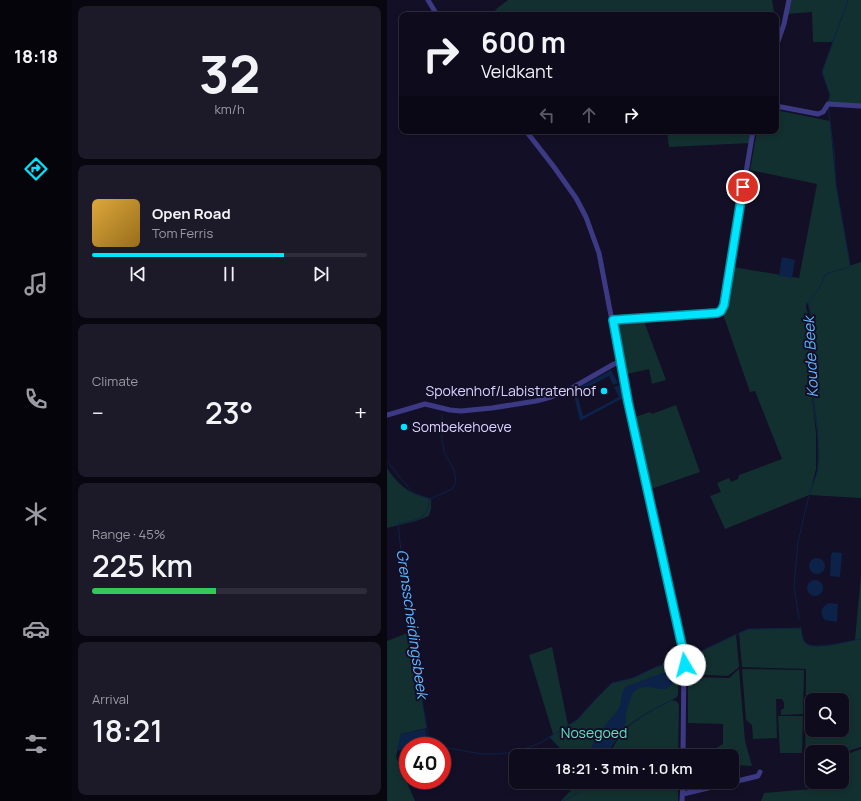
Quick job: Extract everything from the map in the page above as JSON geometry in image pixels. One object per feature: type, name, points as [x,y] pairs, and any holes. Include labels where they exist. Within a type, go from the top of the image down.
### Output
[{"type":"street","points":[[428,0],[435,12]]},
{"type":"street","points":[[779,38],[784,24],[789,0]]},
{"type":"street","points":[[779,107],[818,114],[823,112],[828,104],[861,106]]},
{"type":"street","points":[[528,134],[576,198],[586,217],[599,253],[620,362],[684,655],[683,749]]},
{"type":"street","points":[[613,320],[717,313],[723,309],[752,134]]},
{"type":"street","points":[[387,415],[425,404],[461,411],[536,401],[566,391],[620,362]]},
{"type":"street","points":[[683,794],[758,776],[760,772]]},
{"type":"street","points":[[682,801],[683,789]]},
{"type":"green space","points":[[508,0],[772,0],[774,12],[497,12],[495,10]]},
{"type":"green space","points":[[789,0],[861,0],[861,106],[828,104],[830,95],[822,72],[833,42],[813,42],[812,12],[786,14]]},
{"type":"green space","points":[[779,111],[830,121],[836,185],[850,264],[849,266],[861,262],[861,498],[809,495],[725,529],[710,496],[721,492],[717,483],[729,478],[731,482],[738,479],[739,475],[782,459],[755,391],[750,392],[723,314],[725,314],[733,267],[799,278],[817,184],[750,170],[756,134],[779,134]],"holes":[[[807,302],[812,322],[813,400],[819,449],[816,473],[812,485],[816,469],[816,433],[811,389],[812,329],[806,307]]]},
{"type":"green space","points":[[667,134],[752,134],[751,143],[669,147]]},
{"type":"green space","points":[[643,319],[666,380],[652,384],[649,369],[627,374],[616,323],[618,321]]},
{"type":"green space","points":[[676,405],[700,472],[651,489],[635,417],[650,412],[652,414]]},
{"type":"green space","points":[[387,468],[402,486],[415,494],[431,499],[429,516],[416,521],[387,528]]},
{"type":"green space","points":[[861,574],[861,747],[849,751],[849,745],[805,745],[805,737],[849,737],[849,693],[806,693],[806,669],[742,667],[739,633],[748,629],[801,628],[802,636],[806,643],[816,646],[855,640]]},
{"type":"green space","points":[[410,632],[427,728],[401,734],[399,737],[396,757],[399,764],[399,789],[410,789],[415,801],[387,801],[387,641]]},
{"type":"green space","points":[[736,634],[739,667],[728,676],[689,674],[689,657]]},
{"type":"green space","name":"Nosegoed","points":[[552,647],[568,725],[577,720],[612,683],[633,678],[656,667],[679,660],[678,694],[677,697],[645,714],[623,729],[610,749],[560,749],[549,737],[553,734],[529,655]]},
{"type":"green space","points":[[739,669],[745,741],[752,766],[739,765],[739,749],[715,749],[723,744],[723,724],[688,723],[688,677],[729,678]]},
{"type":"green space","points":[[742,669],[804,670],[803,714],[781,715],[781,710],[784,708],[784,703],[782,699],[776,699],[777,738],[753,739],[752,725],[746,720]]},
{"type":"green space","points":[[672,700],[679,704],[678,749],[612,749],[623,730],[646,714]]},
{"type":"green space","points":[[778,716],[803,716],[802,753],[780,753]]},
{"type":"green space","points":[[861,749],[861,801],[761,801],[764,793],[812,789],[849,789],[849,753]]},
{"type":"green space","points":[[572,789],[678,789],[678,801],[561,801]]},
{"type":"water","points":[[782,257],[795,260],[792,278],[779,276]]},
{"type":"water","points":[[611,370],[618,383],[613,385],[609,376],[577,393],[583,416],[619,397],[614,387],[619,385],[623,398],[580,421],[573,391]]},
{"type":"water","points":[[833,552],[842,553],[840,577],[830,576],[831,555]]},
{"type":"water","points":[[814,558],[820,558],[825,563],[823,572],[820,574],[814,574],[809,569],[809,563]]},
{"type":"water","points":[[812,580],[818,580],[823,585],[821,594],[818,596],[812,596],[807,591],[807,585]]},
{"type":"water","points":[[826,604],[838,604],[837,622],[825,620],[823,618],[822,610]]},
{"type":"water","points":[[662,673],[666,673],[671,676],[672,681],[668,688],[661,689],[643,687],[633,692],[626,712],[626,722],[609,749],[592,749],[600,732],[619,708],[624,689],[627,686]]},
{"type":"water","points":[[425,729],[427,737],[400,737],[401,734]]},
{"type":"waterway","name":"Koude Beek","points":[[828,102],[830,95],[822,72],[848,0]]},
{"type":"waterway","name":"Koude Beek","points":[[799,619],[794,586],[798,542],[809,495],[818,470],[818,432],[812,388],[813,329],[808,302],[818,290],[826,274],[849,267],[850,264],[836,185],[834,152],[828,107]]},
{"type":"waterway","points":[[430,499],[452,489],[456,482],[454,470],[444,452],[442,439],[442,414]]},
{"type":"waterway","points":[[387,461],[412,492],[429,499]]},
{"type":"waterway","name":"Grensscheidingsbeek","points":[[428,737],[410,632],[398,524],[415,520],[424,515],[429,506],[429,499]]},
{"type":"waterway","points":[[689,657],[748,629],[801,628]]},
{"type":"waterway","name":"Koude Beek","points":[[801,629],[804,641],[811,646],[825,646],[861,639]]},
{"type":"waterway","points":[[451,749],[482,754],[498,754],[516,752],[540,743],[577,720],[612,683],[633,678],[656,667],[679,660]]},
{"type":"waterway","points":[[610,749],[623,729],[645,714],[677,697]]},
{"type":"waterway","points":[[550,737],[561,749]]},
{"type":"waterway","points":[[564,801],[577,793],[577,791]]},
{"type":"place","name":"Spokenhof/Labistratenhof","points":[[604,391]]},
{"type":"place","name":"Sombekehoeve","points":[[404,427]]},
{"type":"route","points":[[685,665],[625,388],[613,320],[717,313],[723,309],[743,187]]}]
